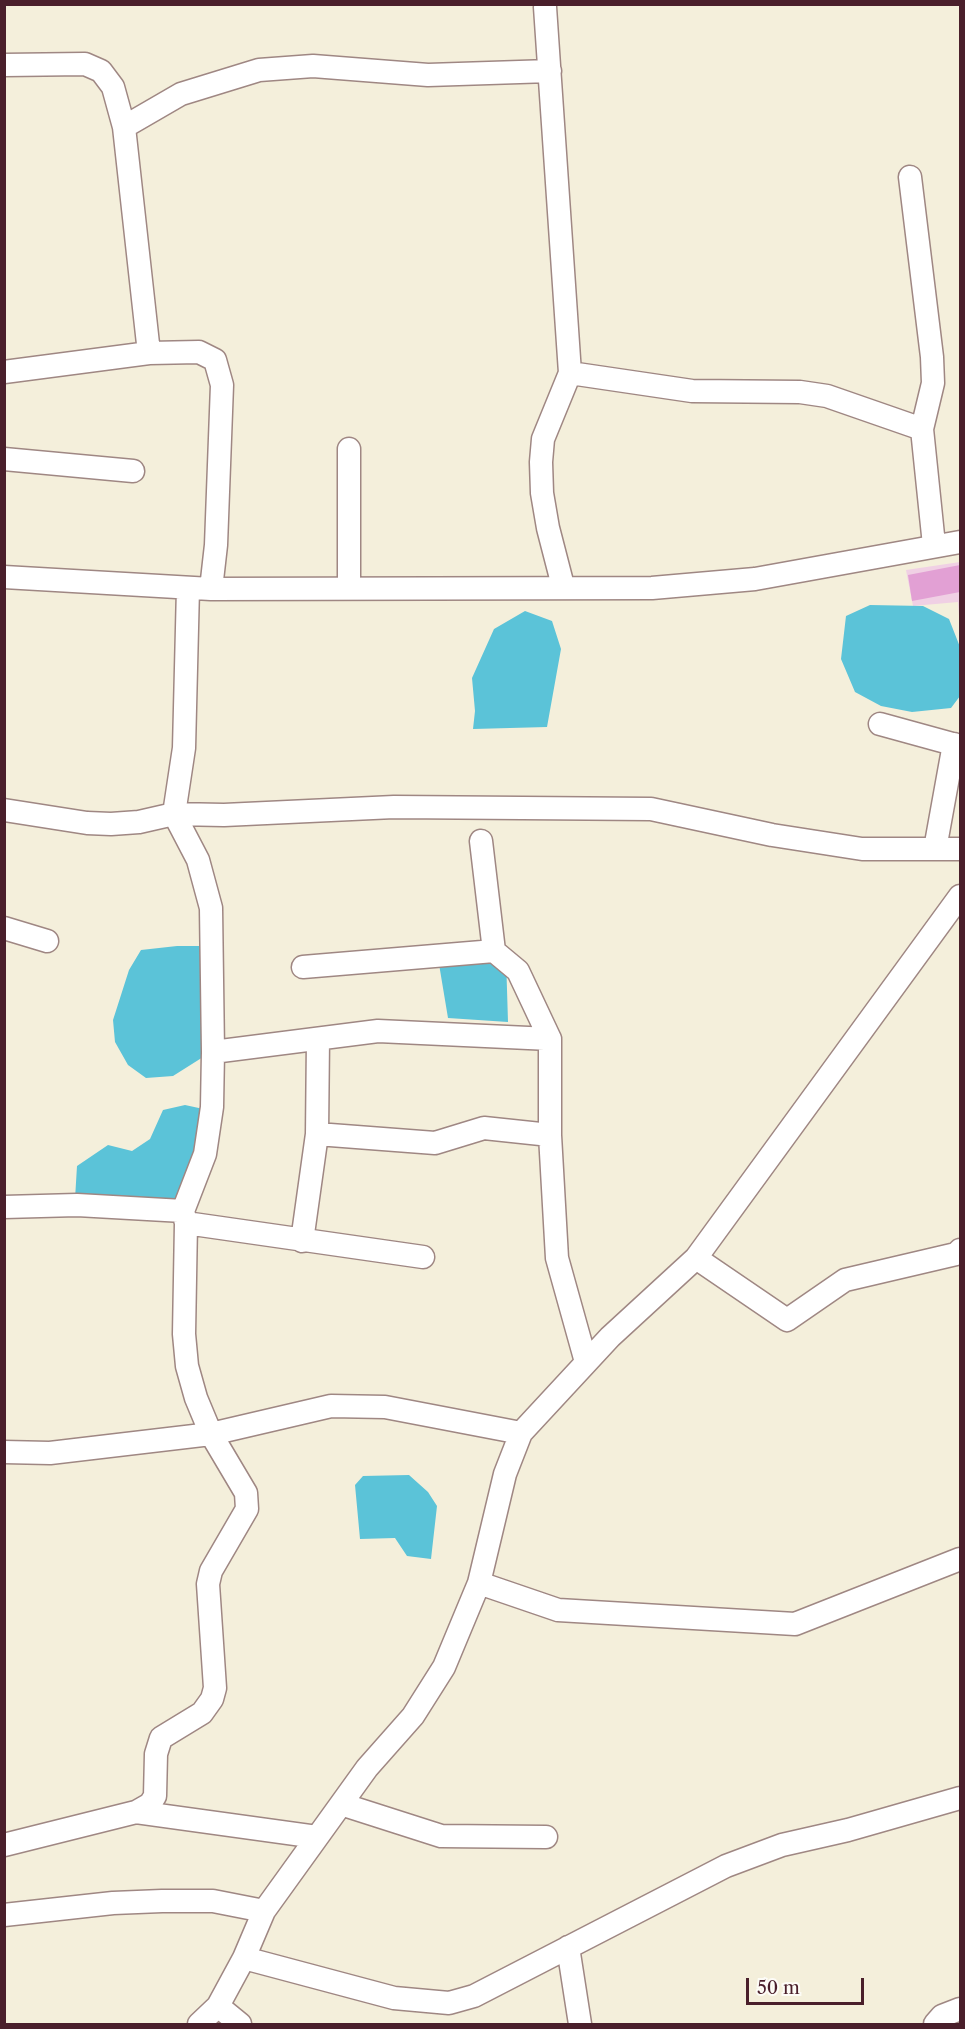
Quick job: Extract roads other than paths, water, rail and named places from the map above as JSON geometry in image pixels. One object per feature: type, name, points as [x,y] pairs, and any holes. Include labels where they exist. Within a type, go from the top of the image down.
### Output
[{"type":"street","points":[[545,7],[570,373],[543,439],[541,462],[542,494],[548,528],[563,586]]},
{"type":"street","points":[[4,65],[67,62],[85,64],[101,71],[113,87],[124,127],[149,353]]},
{"type":"street","points":[[124,127],[181,94],[258,70],[313,66],[428,75],[550,71]]},
{"type":"street","points":[[910,177],[933,383],[922,429],[934,545]]},
{"type":"street","points":[[4,372],[149,353],[198,352],[215,360],[222,386],[216,545],[211,590]]},
{"type":"street","points":[[570,373],[692,391],[800,392],[827,396],[922,429]]},
{"type":"street","points":[[349,449],[349,587]]},
{"type":"street","points":[[4,459],[133,471]]},
{"type":"street","points":[[4,577],[211,590],[563,586],[652,588],[755,579],[960,542]]},
{"type":"street","points":[[4,1845],[136,1812],[150,1804],[155,1796],[156,1754],[161,1738],[202,1713],[209,1706],[215,1688],[208,1584],[211,1571],[247,1509],[246,1493],[212,1434],[196,1398],[187,1366],[184,1334],[185,1217],[205,1154],[212,1107],[213,1052],[211,908],[198,860],[174,814],[184,748],[188,588]]},
{"type":"street","points":[[880,724],[957,745],[935,849]]},
{"type":"street","points":[[4,810],[99,824],[139,822],[174,814],[224,815],[394,807],[651,809],[772,835],[862,849],[960,849]]},
{"type":"street","points":[[481,841],[494,951],[518,971],[550,1039],[550,1135],[557,1258],[586,1362]]},
{"type":"street","points":[[199,2025],[218,2006],[244,1958],[264,1911],[367,1768],[413,1716],[444,1667],[479,1583],[505,1474],[521,1433],[586,1362],[696,1258],[960,896]]},
{"type":"street","points":[[4,928],[47,942]]},
{"type":"street","points":[[303,967],[494,951]]},
{"type":"street","points":[[213,1052],[378,1031],[550,1039]]},
{"type":"street","points":[[302,1241],[317,1134],[318,1039]]},
{"type":"street","points":[[317,1134],[435,1143],[484,1128],[550,1135]]},
{"type":"street","points":[[4,1207],[77,1205],[185,1217],[302,1241],[423,1257]]},
{"type":"street","points":[[696,1258],[787,1320],[845,1280],[956,1254],[960,1250]]},
{"type":"street","points":[[4,1452],[50,1453],[212,1434],[331,1406],[385,1407],[521,1433]]},
{"type":"street","points":[[479,1583],[558,1610],[795,1624],[960,1559]]},
{"type":"street","points":[[244,1958],[394,1998],[449,2003],[474,1996],[726,1866],[782,1845],[848,1830],[960,1798]]},
{"type":"street","points":[[341,1804],[441,1836],[546,1837]]},
{"type":"street","points":[[136,1812],[317,1837]]},
{"type":"street","points":[[4,1915],[113,1903],[162,1901],[213,1901],[264,1911]]},
{"type":"street","points":[[568,1947],[580,2025]]},
{"type":"street","points":[[218,2006],[240,2025]]},
{"type":"street","points":[[935,2025],[942,2016],[960,2008]]},
{"type":"water","points":[[870,605],[923,606],[949,619],[960,647],[960,696],[951,708],[912,712],[881,706],[855,692],[841,659],[846,616]]},
{"type":"water","points":[[525,611],[552,621],[561,649],[547,727],[473,729],[475,711],[472,678],[494,629]]},
{"type":"water","points":[[201,946],[211,1052],[173,1076],[146,1078],[128,1065],[115,1042],[113,1020],[129,970],[141,950]]},
{"type":"water","points":[[437,952],[506,957],[508,1022],[448,1018]]},
{"type":"water","points":[[185,1105],[208,1110],[184,1193],[169,1202],[75,1199],[77,1166],[108,1145],[132,1151],[150,1139],[163,1110]]},
{"type":"water","points":[[409,1475],[428,1492],[437,1506],[431,1559],[407,1556],[395,1538],[360,1539],[355,1485],[363,1476]]}]
